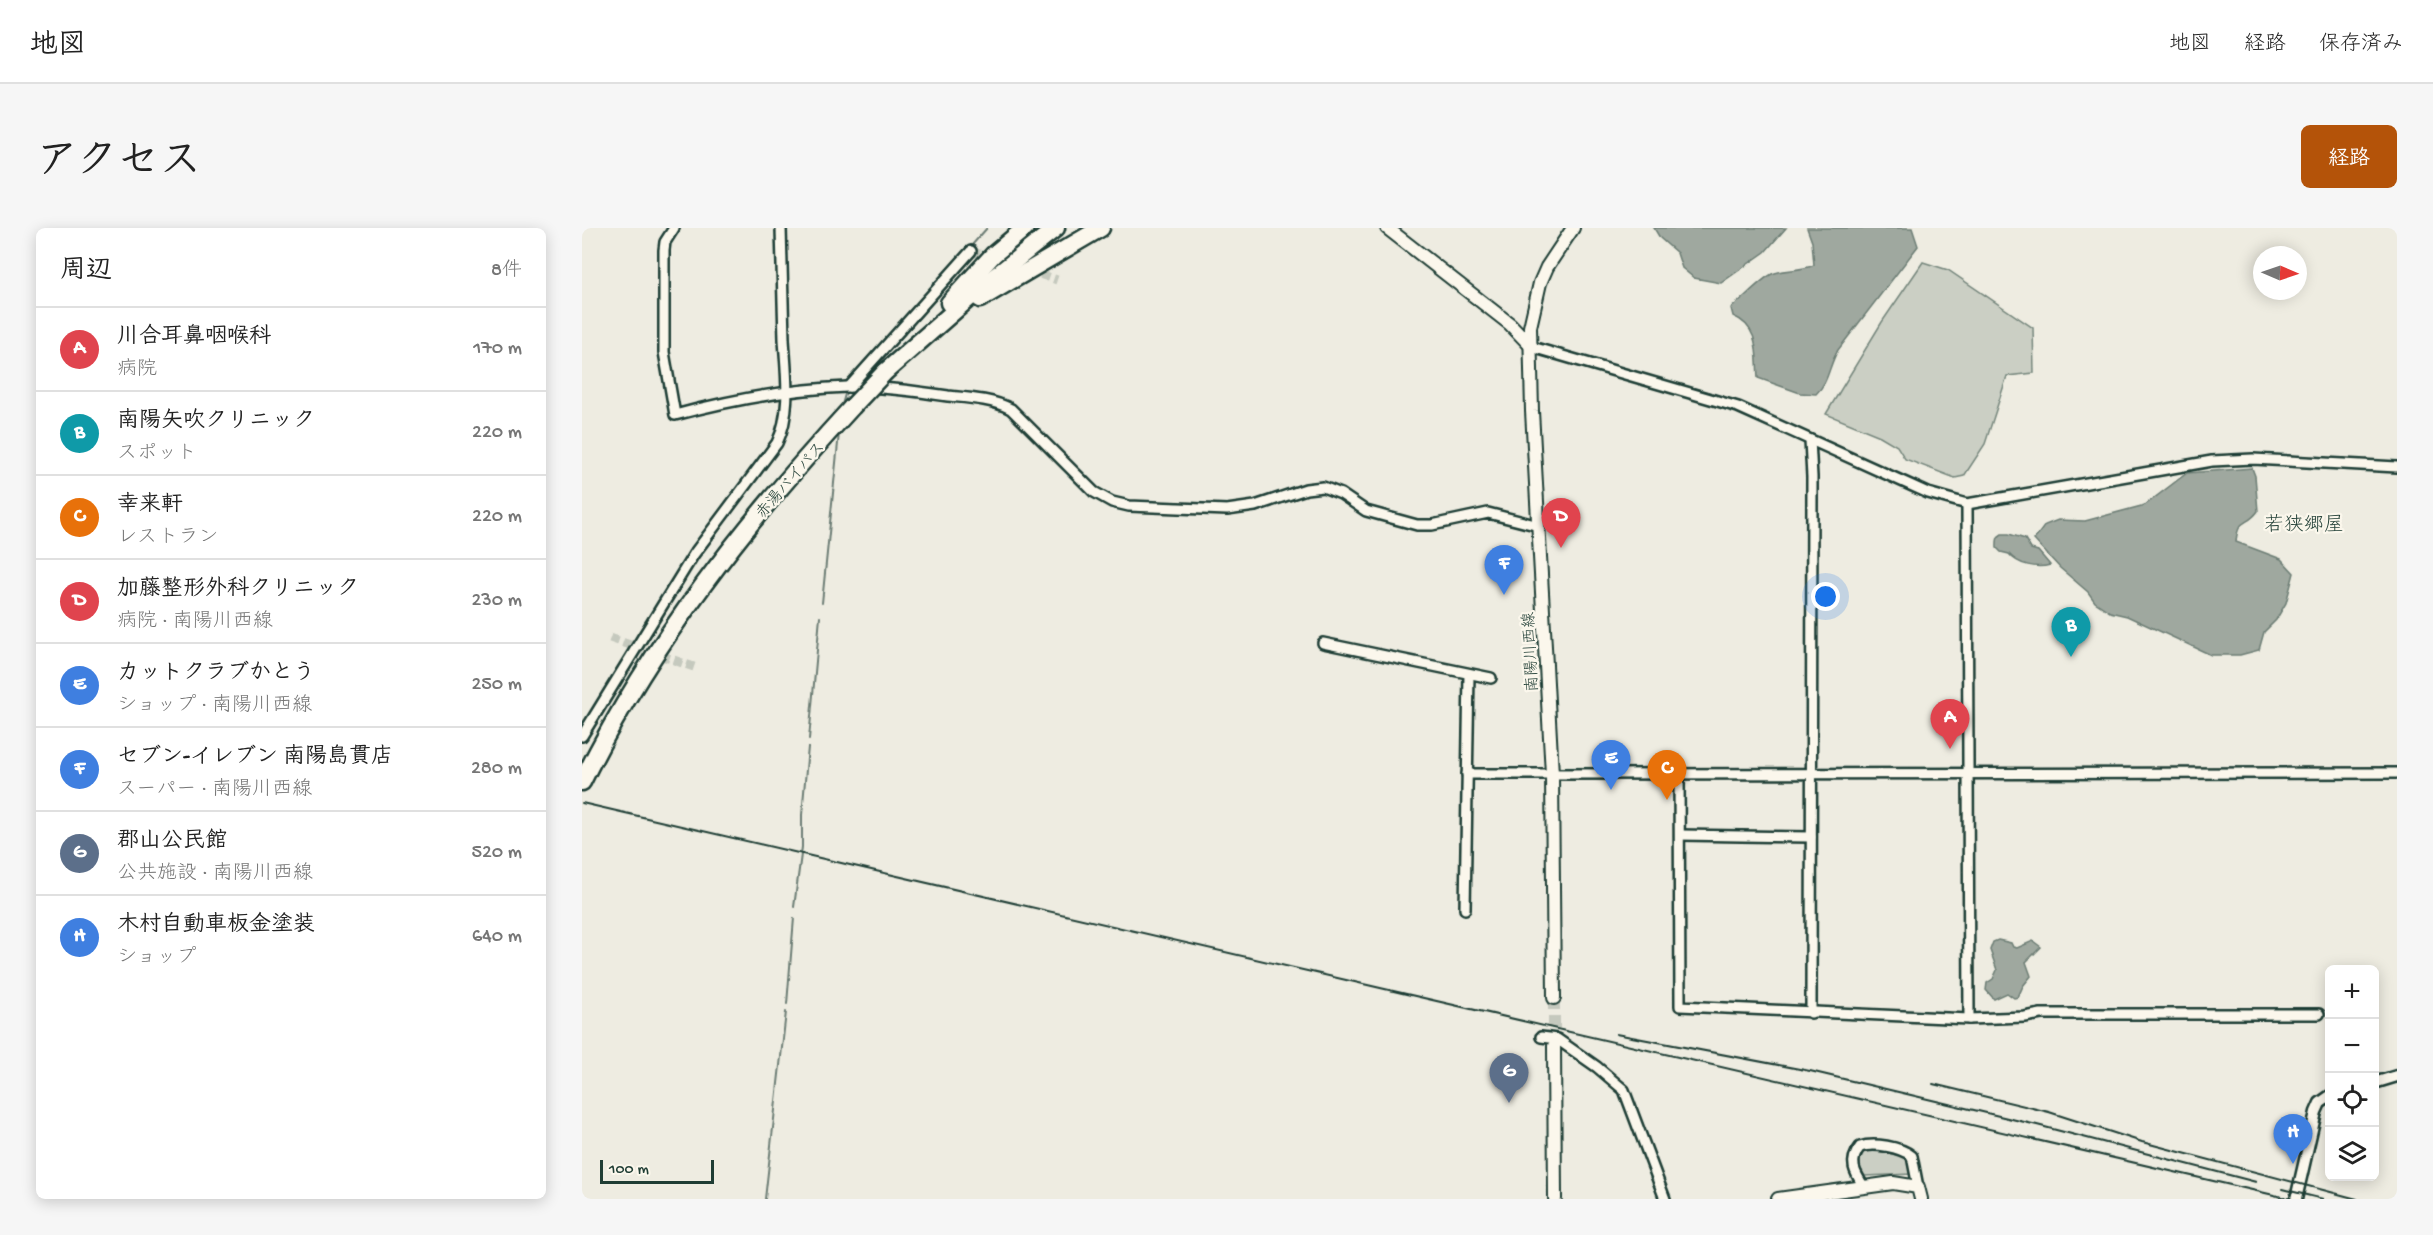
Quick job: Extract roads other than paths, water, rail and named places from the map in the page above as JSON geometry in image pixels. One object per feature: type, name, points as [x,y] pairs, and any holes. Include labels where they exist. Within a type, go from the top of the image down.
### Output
[{"type":"highway","points":[[885,372],[993,255],[1025,228]]},
{"type":"highway","name":"赤湯バイパス","points":[[582,782],[671,629],[712,572],[804,460],[885,372],[938,324],[1056,228]]},
{"type":"highway","points":[[938,324],[1101,228]]},
{"type":"main road","points":[[1387,228],[1510,324],[1532,347]]},
{"type":"main road","name":"南陽川西線","points":[[1554,998],[1552,774],[1532,411],[1530,327],[1536,294],[1548,267],[1573,228]]},
{"type":"main road","points":[[1554,1047],[1555,1199]]},
{"type":"main road","points":[[1778,1199],[1812,1197],[1893,1183],[1905,1184],[1920,1193]]},
{"type":"street","points":[[674,228],[665,242],[664,250],[663,352],[675,415],[730,401],[786,392],[849,387],[927,393],[999,403],[1011,409],[1094,492],[1112,502],[1129,506],[1227,510],[1255,506],[1306,489],[1323,487],[1341,494],[1366,511],[1418,525],[1432,525],[1488,513],[1539,526]]},
{"type":"street","points":[[582,736],[694,554],[777,443],[785,421],[786,392],[781,228]]},
{"type":"street","points":[[849,387],[971,251]]},
{"type":"street","points":[[1532,347],[1738,407],[1928,493],[1967,504],[2212,461],[2253,459],[2397,467]]},
{"type":"street","points":[[1810,440],[1812,477],[1811,1013]]},
{"type":"street","points":[[1967,504],[1969,1019]]},
{"type":"street","points":[[1323,644],[1491,678]]},
{"type":"street","points":[[1465,909],[1469,674]]},
{"type":"street","points":[[1679,773],[1680,1006],[1969,1019],[2061,1014],[2319,1014]]},
{"type":"street","points":[[1467,774],[2397,773]]},
{"type":"street","points":[[1680,835],[1811,837]]},
{"type":"street","points":[[1541,1037],[1557,1039],[1598,1067],[1624,1090],[1665,1199]]},
{"type":"street","points":[[2379,1081],[2397,1076]]},
{"type":"street","points":[[2296,1199],[2316,1112],[2320,1103],[2325,1100]]},
{"type":"street","points":[[1864,1187],[1854,1170],[1853,1159],[1860,1147],[1870,1145],[1904,1151],[1912,1156],[1920,1193]]},
{"type":"waterway","points":[[972,245],[987,228]]},
{"type":"waterway","points":[[950,267],[961,256]]},
{"type":"waterway","points":[[841,408],[846,391]]},
{"type":"waterway","points":[[822,603],[839,433]]},
{"type":"waterway","points":[[809,739],[820,617]]},
{"type":"waterway","points":[[794,907],[802,847],[802,815],[808,747]]},
{"type":"waterway","points":[[787,1004],[794,918]]},
{"type":"waterway","points":[[765,1199],[786,1012]]},
{"type":"tunnel","points":[[971,251],[1012,265]]},
{"type":"tunnel","points":[[1028,270],[1057,280]]},
{"type":"tunnel","points":[[610,638],[694,667]]},
{"type":"tunnel","points":[[1554,998],[1554,1046]]},
{"type":"railway","points":[[582,803],[2291,1199]]},
{"type":"railway","points":[[1616,1034],[1810,1071],[2037,1125],[2256,1182]]},
{"type":"railway","points":[[1933,1084],[2049,1112],[2142,1142],[2357,1199]]},
{"type":"railway","points":[[2282,1189],[2323,1199]]},
{"type":"place","name":"加藤整形外科クリニック","points":[[1561,548]]},
{"type":"place","name":"セブン-イレブン 南陽島貫店","points":[[1504,595]]},
{"type":"place","name":"南陽矢吹クリニック","points":[[2071,657]]},
{"type":"place","name":"川合耳鼻咽喉科","points":[[1950,749]]},
{"type":"place","name":"カットクラブかとう","points":[[1611,790]]},
{"type":"place","name":"幸来軒","points":[[1667,800]]},
{"type":"place","name":"郡山公民館","points":[[1509,1103]]},
{"type":"place","name":"木村自動車板金塗装","points":[[2293,1164]]},
{"type":"district","name":"若狭郷屋","points":[[2304,523]]}]
